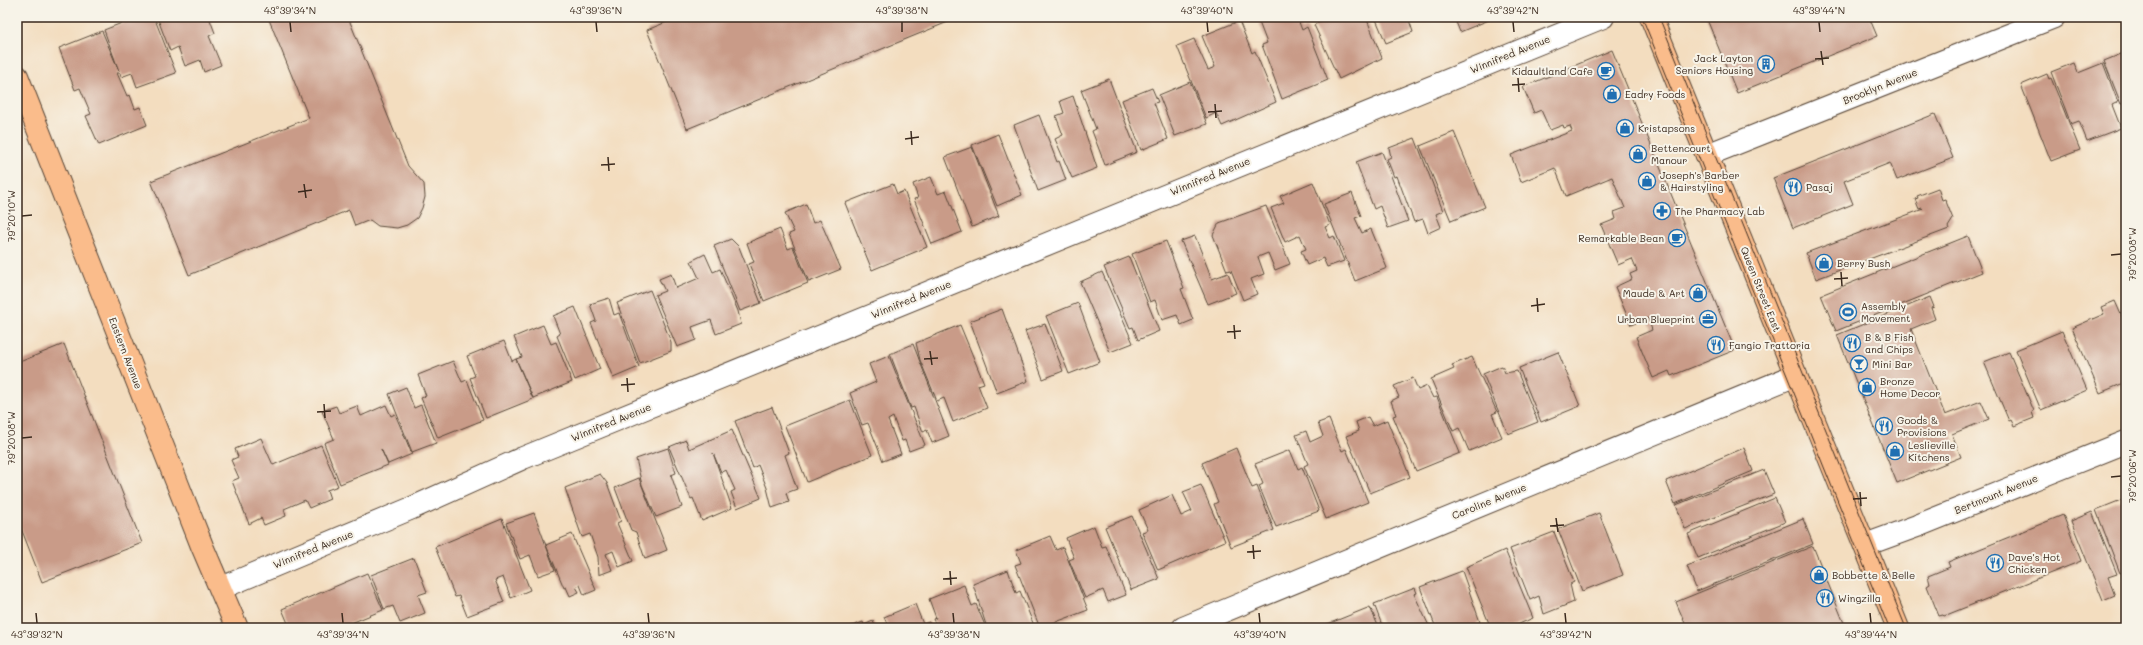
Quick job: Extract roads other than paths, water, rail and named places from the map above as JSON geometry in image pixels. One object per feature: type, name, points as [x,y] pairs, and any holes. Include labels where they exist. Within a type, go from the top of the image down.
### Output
[{"type":"main road","name":"Queen Street East","points":[[1651,17],[1898,628]]},
{"type":"main road","name":"Eastern Avenue","points":[[17,76],[202,546],[237,628]]},
{"type":"street","name":"Winnifred Avenue","points":[[221,588],[412,508],[523,458],[1455,76],[1603,17]]},
{"type":"street","name":"Brooklyn Avenue","points":[[1707,155],[2054,17]]},
{"type":"street","name":"Caroline Avenue","points":[[1183,628],[1796,375]]},
{"type":"street","name":"Bertmount Avenue","points":[[1865,545],[1917,526],[2126,442]]},
{"type":"tram line","points":[[1642,17],[1889,628]]},
{"type":"tram line","points":[[1659,17],[1906,628]]},
{"type":"place","name":"Jack Layton Seniors Housing","points":[[1766,64]]},
{"type":"place","name":"Kidaultland Cafe","points":[[1606,71]]},
{"type":"place","name":"Eadry Foods","points":[[1612,94]]},
{"type":"place","name":"Kristapsons","points":[[1625,128]]},
{"type":"place","name":"Bettencourt Manour","points":[[1638,154]]},
{"type":"place","name":"Joseph's Barber & Hairstyling","points":[[1647,181]]},
{"type":"place","name":"Pasaj","points":[[1793,187]]},
{"type":"place","name":"The Pharmacy Lab","points":[[1662,211]]},
{"type":"place","name":"Remarkable Bean","points":[[1677,238]]},
{"type":"place","name":"Berry Bush","points":[[1824,263]]},
{"type":"place","name":"Maude & Art","points":[[1698,293]]},
{"type":"place","name":"Assembly Movement","points":[[1848,312]]},
{"type":"place","name":"Urban Blueprint","points":[[1708,319]]},
{"type":"place","name":"B & B Fish and Chips","points":[[1852,343]]},
{"type":"place","name":"Fangio Trattoria","points":[[1716,345]]},
{"type":"place","name":"Mini Bar","points":[[1859,364]]},
{"type":"place","name":"Bronze Home Decor","points":[[1867,387]]},
{"type":"place","name":"Goods & Provisions","points":[[1884,426]]},
{"type":"place","name":"Leslieville Kitchens","points":[[1895,451]]},
{"type":"place","name":"Dave's Hot Chicken","points":[[1995,563]]},
{"type":"place","name":"Bobbette & Belle","points":[[1819,575]]},
{"type":"place","name":"Wingzilla","points":[[1825,598]]}]
